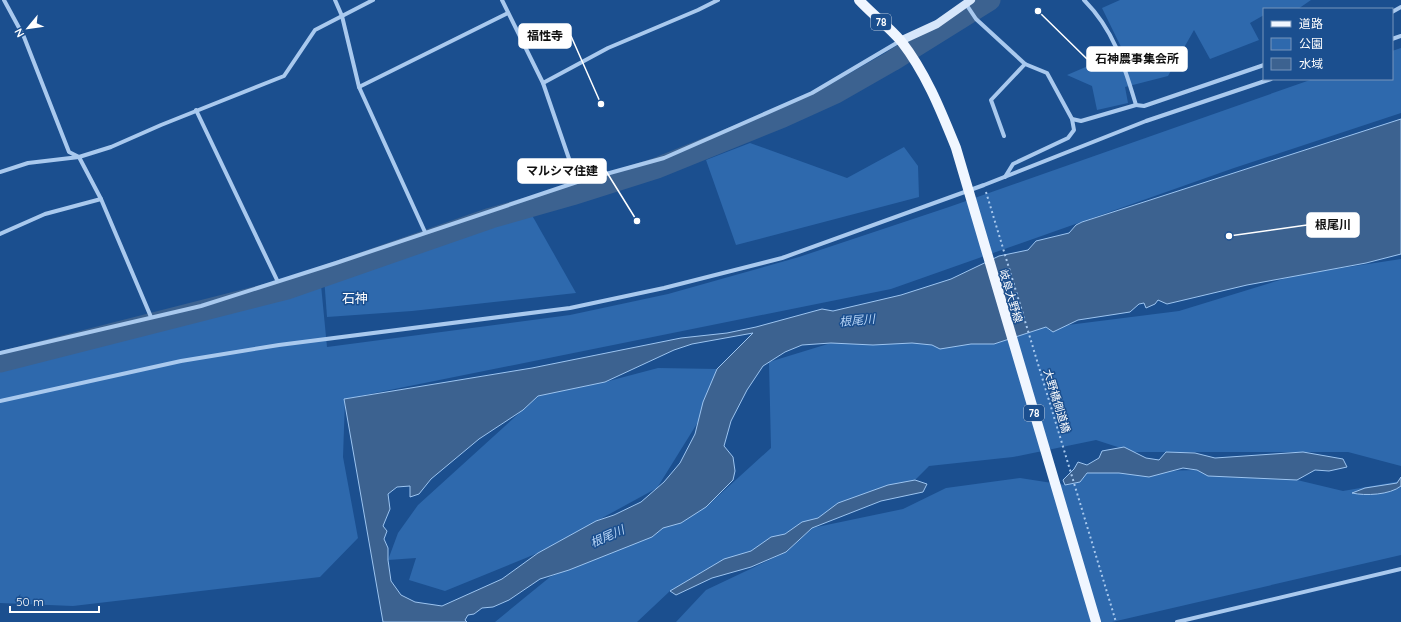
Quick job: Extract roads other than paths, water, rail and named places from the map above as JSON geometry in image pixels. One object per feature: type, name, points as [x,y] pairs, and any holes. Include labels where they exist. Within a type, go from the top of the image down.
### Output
[{"type":"main road","name":"岐阜大野線","points":[[859,0],[902,43],[913,58],[938,103],[956,148],[967,191],[1096,622]]},
{"type":"main road","points":[[902,43],[968,4]]},
{"type":"street","points":[[4,0],[24,37],[69,152],[79,157],[100,199],[151,317]]},
{"type":"street","points":[[335,0],[342,16],[359,87],[425,232]]},
{"type":"street","points":[[0,172],[28,163],[79,157],[111,147],[196,110],[284,76],[315,30],[373,0]]},
{"type":"street","points":[[502,0],[543,83],[577,182]]},
{"type":"street","points":[[543,83],[608,48],[718,0]]},
{"type":"street","points":[[1084,0],[1097,13],[1121,55],[1136,105]]},
{"type":"street","points":[[968,4],[976,19],[1025,64],[1047,73],[1072,119],[1074,130],[1068,138],[1013,164],[1005,177]]},
{"type":"street","points":[[359,87],[508,13]]},
{"type":"street","points":[[0,353],[201,306],[277,280],[336,263],[577,182],[664,158],[812,93],[902,43]]},
{"type":"street","points":[[1004,136],[991,100],[1025,64]]},
{"type":"street","points":[[1072,119],[1081,121],[1136,105],[1144,106],[1263,65]]},
{"type":"street","points":[[0,401],[181,361],[278,345],[547,312],[664,288],[782,258],[984,185],[1146,121],[1268,80]]},
{"type":"street","points":[[196,110],[277,280]]},
{"type":"street","points":[[0,234],[45,214],[100,199]]},
{"type":"street","points":[[1177,622],[1401,569]]},
{"type":"water","name":"根尾川","points":[[1401,119],[1401,254],[1366,263],[1247,285],[1167,304],[1158,300],[1155,304],[1146,308],[1144,303],[1139,304],[1130,312],[1078,320],[1053,332],[1046,327],[994,344],[971,344],[940,349],[932,345],[912,343],[873,345],[831,343],[802,345],[785,352],[763,366],[747,390],[731,421],[724,446],[733,457],[735,471],[733,480],[706,507],[681,523],[663,528],[652,537],[569,570],[540,579],[509,600],[493,607],[482,608],[474,614],[468,615],[465,620],[467,622],[383,622],[344,399],[532,368],[681,338],[727,333],[756,327],[822,309],[833,311],[901,295],[951,279],[999,256],[1028,250],[1036,241],[1069,233],[1076,225]],"holes":[[[753,333],[717,369],[703,402],[695,434],[680,463],[664,482],[641,502],[614,515],[596,521],[538,553],[502,579],[442,606],[415,602],[401,595],[391,581],[388,548],[384,539],[387,531],[383,526],[390,509],[388,494],[397,487],[410,486],[410,497],[419,494],[431,479],[479,439],[523,410],[538,396],[605,382],[674,350],[692,344]]]},
{"type":"water","points":[[1124,447],[1146,458],[1159,460],[1166,452],[1195,453],[1215,458],[1303,452],[1343,459],[1347,467],[1329,471],[1315,470],[1297,480],[1208,476],[1197,470],[1183,468],[1149,477],[1119,473],[1087,473],[1080,482],[1065,485],[1063,480],[1074,469],[1078,462],[1087,465],[1099,458],[1102,451]]},
{"type":"water","points":[[1401,477],[1401,486],[1391,491],[1370,494],[1352,493],[1365,488],[1397,483]]},
{"type":"water","points":[[915,480],[927,484],[923,492],[881,501],[812,528],[786,552],[751,567],[712,578],[676,595],[670,591],[724,559],[751,551],[771,537],[785,534],[802,522],[818,518],[838,503],[888,485]]},
{"type":"waterway","points":[[0,362],[287,289],[491,218],[572,195],[657,168],[783,117],[836,93],[892,61],[990,0]]},
{"type":"place","name":"石神農事集会所","points":[[1038,11]]},
{"type":"place","name":"福性寺","points":[[601,104]]},
{"type":"place","name":"マルシマ住建","points":[[637,221]]},
{"type":"place","name":"根尾川","points":[[1229,236]]},
{"type":"district","name":"石神","points":[[355,298]]}]
